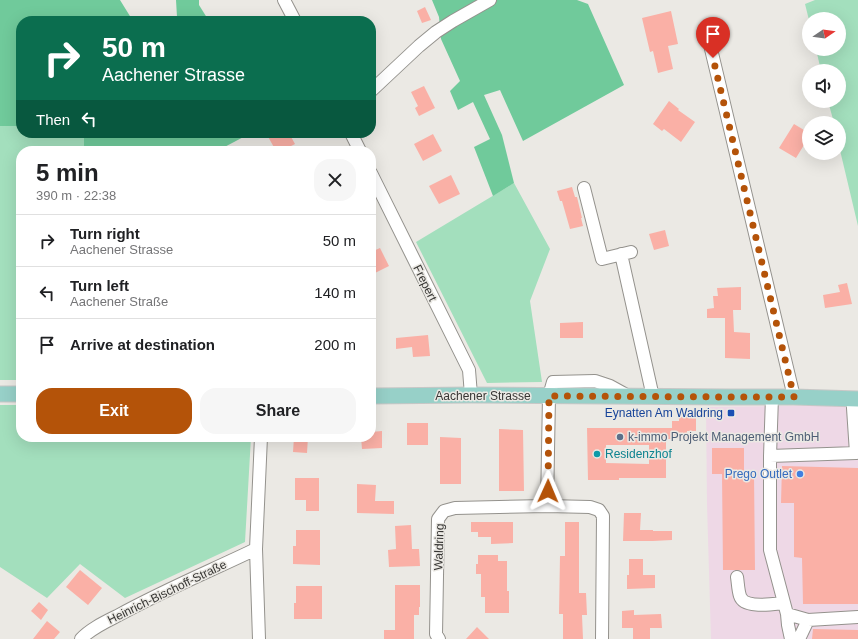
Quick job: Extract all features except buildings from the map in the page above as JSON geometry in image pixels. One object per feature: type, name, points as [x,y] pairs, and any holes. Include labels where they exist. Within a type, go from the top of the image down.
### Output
[{"type":"main road","points":[[0,394],[16,394]]},
{"type":"main road","name":"Aachener Strasse","points":[[376,396],[772,396],[856,399]]},
{"type":"street","points":[[284,0],[292,16]]},
{"type":"street","points":[[376,86],[436,32],[490,0]]},
{"type":"street","points":[[706,28],[794,397]]},
{"type":"street","name":"Frepert","points":[[376,183],[469,370],[471,395]]},
{"type":"street","points":[[584,188],[602,259],[626,253],[653,397]]},
{"type":"street","points":[[547,506],[549,396]]},
{"type":"street","points":[[772,396],[770,456],[770,550],[786,609],[791,639]]},
{"type":"street","points":[[770,456],[856,453],[853,408],[856,399]]},
{"type":"street","points":[[259,639],[256,549],[261,442]]},
{"type":"street","name":"Waldring","points":[[439,639],[436,634],[438,519],[444,511],[455,508],[547,506],[590,507],[599,510],[603,516],[602,639]]},
{"type":"street","name":"Heinrich-Bischoff-Straße","points":[[81,639],[84,635],[134,606],[256,549]]},
{"type":"street","points":[[737,577],[740,597],[744,602],[753,605],[786,609],[808,620],[858,618]]},
{"type":"street","points":[[800,639],[808,620]]},
{"type":"shaded area","points":[[858,405],[858,639],[711,639],[706,407]]},
{"type":"green space","points":[[0,0],[120,0],[130,16],[16,16],[16,126],[0,126]]},
{"type":"green space","points":[[176,0],[199,0],[199,5],[206,16],[177,16]]},
{"type":"green space","points":[[432,0],[577,0],[588,4],[624,85],[523,141],[500,90],[484,95],[502,135],[514,183],[493,196],[474,147],[490,139],[473,102],[458,110],[450,91],[460,81],[441,39],[439,17]]},
{"type":"green space","points":[[815,0],[858,0],[858,226],[842,160],[846,160],[846,116],[832,116],[830,108],[846,108],[846,64],[819,64],[818,56],[846,56],[846,12],[807,12],[805,4]]},
{"type":"green space","points":[[0,126],[16,126],[16,138],[84,138],[84,146],[16,146],[16,380],[0,380]]},
{"type":"green space","points":[[84,138],[242,138],[226,146],[84,146]]},
{"type":"green space","points":[[514,183],[550,249],[530,301],[542,382],[487,383],[416,242]]},
{"type":"green space","points":[[0,405],[16,405],[16,442],[251,442],[245,542],[125,598],[80,564],[47,598],[0,567]]},
{"type":"place","name":"Eynatten Am Waldring","points":[[731,413]]},
{"type":"place","name":"k-immo Projekt Management GmbH","points":[[620,437]]},
{"type":"place","name":"Residenzhof","points":[[597,454]]},
{"type":"place","name":"Prego Outlet","points":[[800,474]]},
{"type":"route","points":[[548,491],[549,396],[794,397],[713,58]]}]
